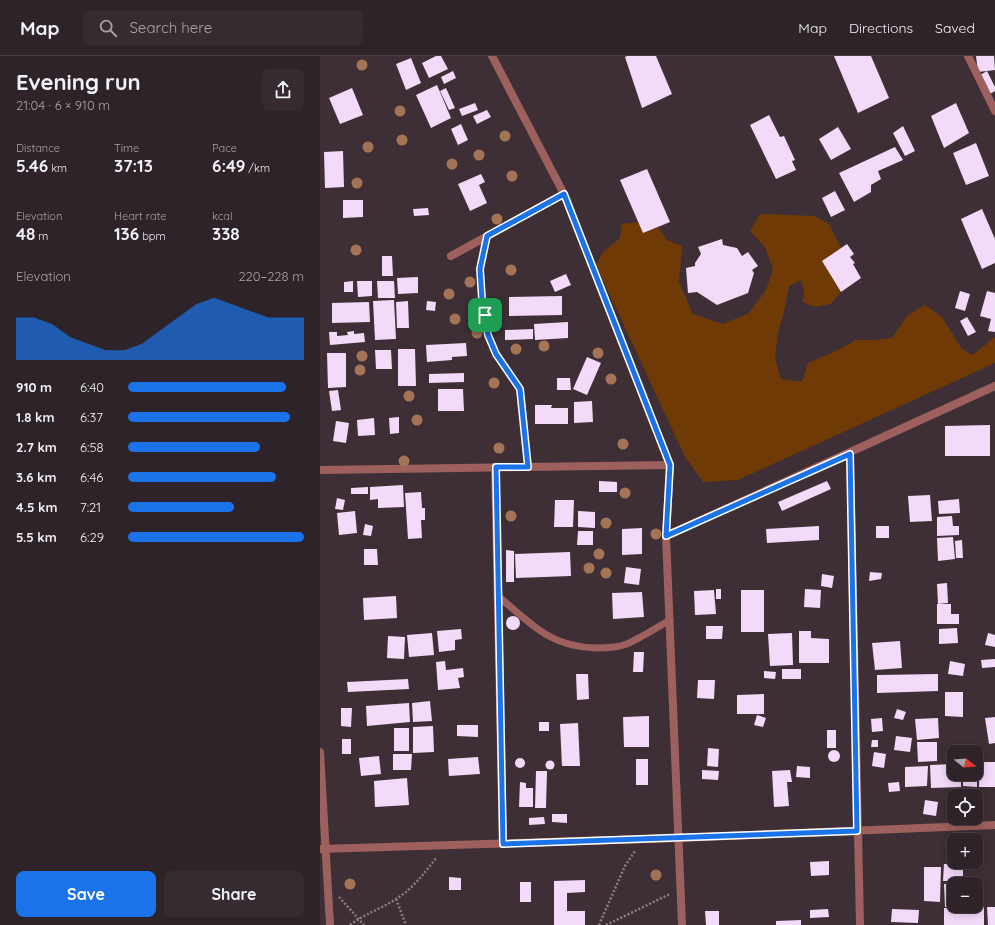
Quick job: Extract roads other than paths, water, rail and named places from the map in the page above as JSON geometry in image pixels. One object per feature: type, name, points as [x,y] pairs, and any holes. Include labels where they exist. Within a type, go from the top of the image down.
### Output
[{"type":"street","points":[[492,56],[564,194],[670,465],[666,536],[682,925]]},
{"type":"street","points":[[968,56],[995,111]]},
{"type":"street","points":[[451,256],[564,194]]},
{"type":"street","points":[[666,536],[850,454],[974,394],[995,386]]},
{"type":"street","points":[[850,454],[860,925]]},
{"type":"street","points":[[320,470],[670,465]]},
{"type":"street","points":[[496,467],[503,844]]},
{"type":"street","points":[[320,752],[323,849],[328,884],[330,925]]},
{"type":"street","points":[[323,849],[679,838],[995,825]]},
{"type":"lane","points":[[498,596],[546,635],[564,644],[585,647],[608,648],[626,644],[670,620]]}]
